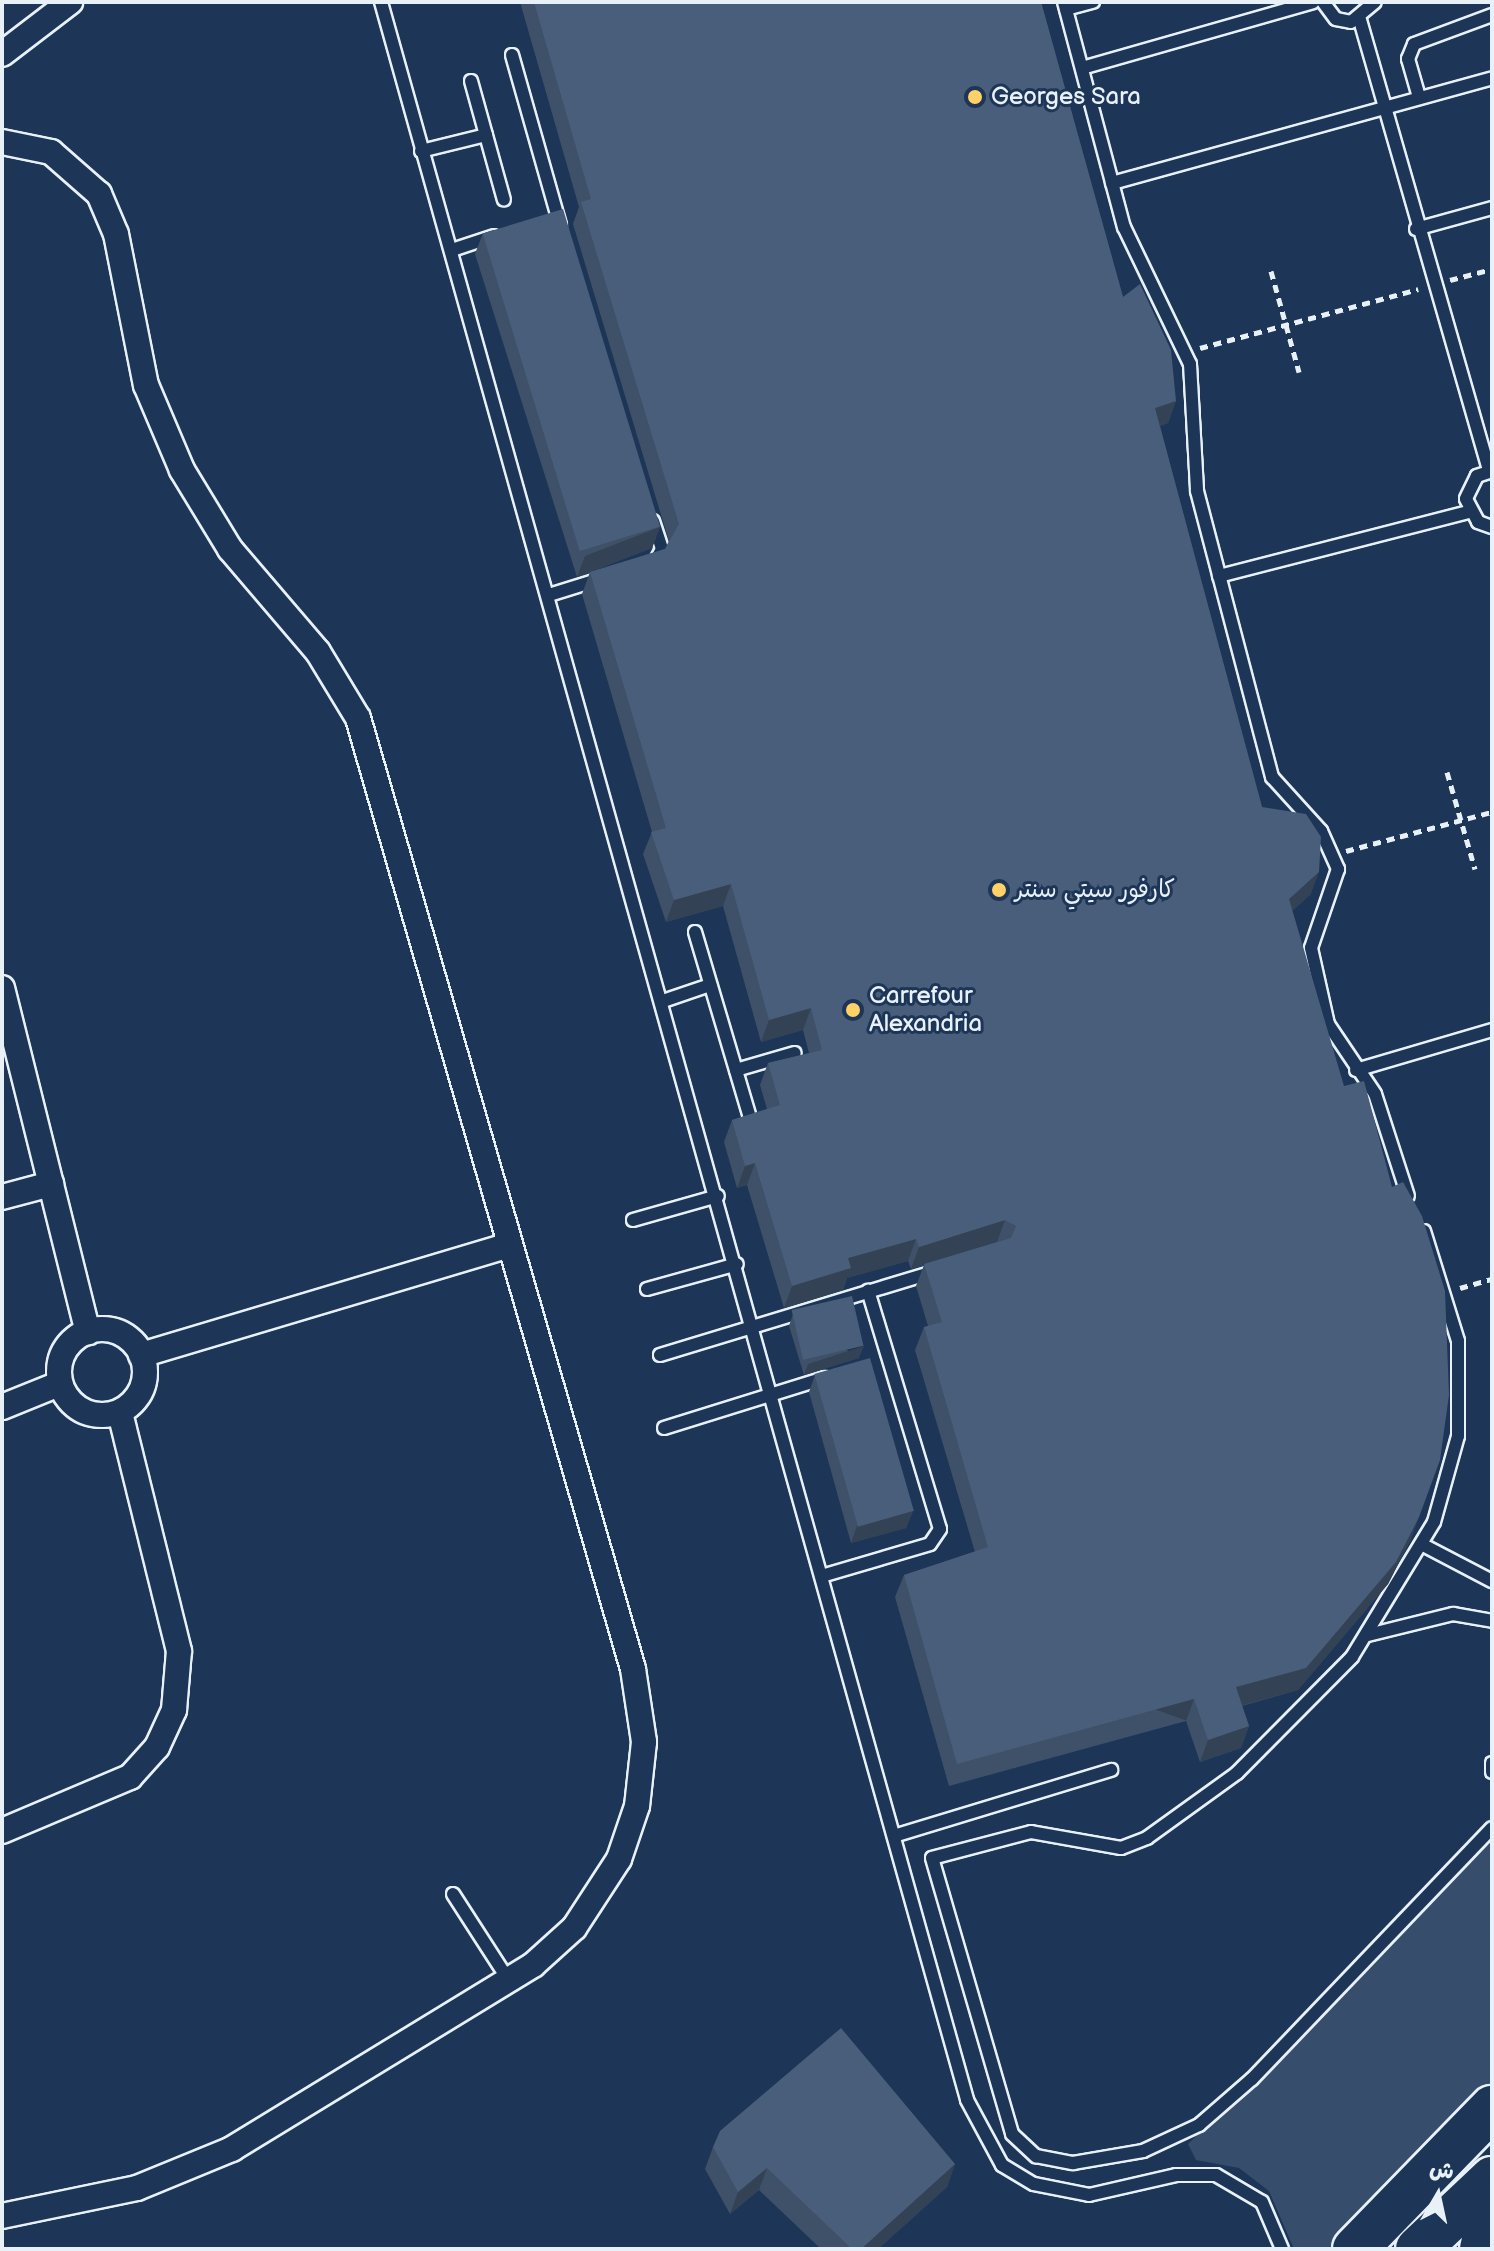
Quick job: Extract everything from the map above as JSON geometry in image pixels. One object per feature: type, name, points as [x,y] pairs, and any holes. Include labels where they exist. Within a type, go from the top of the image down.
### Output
[{"type":"highway","points":[[1355,2249],[1492,2108]]},
{"type":"highway","points":[[1418,2249],[1492,2179]]},
{"type":"highway","points":[[1482,2249],[1492,2204]]},
{"type":"street","points":[[2,54],[70,2]]},
{"type":"street","points":[[2,142],[51,152],[99,194],[116,234],[146,385],[182,470],[230,549],[318,652],[358,718],[633,1669],[644,1742],[637,1806],[606,1883],[574,1928],[509,1981],[232,2149],[137,2188],[2,2216]]},
{"type":"street","points":[[2,988],[88,1332]]},
{"type":"street","points":[[2,1197],[51,1184]]},
{"type":"street","points":[[141,1355],[509,1245]]},
{"type":"street","points":[[88,1332],[119,1332],[141,1355],[144,1384],[120,1412],[84,1412],[59,1384],[64,1349],[88,1332]]},
{"type":"street","points":[[2,1407],[59,1384]]},
{"type":"street","points":[[2,1831],[130,1777],[157,1747],[174,1710],[179,1651],[120,1412]]},
{"type":"lane","points":[[381,2],[825,1575],[967,2100],[989,2146],[1018,2176],[1089,2195],[1176,2175],[1216,2175],[1262,2202],[1282,2249]]},
{"type":"lane","points":[[1093,2],[1065,6],[1112,183],[1133,248],[1186,352],[1193,473],[1275,786],[1314,821],[1334,854],[1337,886],[1311,948],[1331,1034],[1381,1108],[1413,1208]]},
{"type":"lane","points":[[1082,68],[1313,2]]},
{"type":"lane","points":[[1323,2],[1336,19],[1360,20]]},
{"type":"lane","points":[[1360,20],[1375,2]]},
{"type":"lane","points":[[1419,97],[1408,59],[1414,44],[1492,15]]},
{"type":"lane","points":[[1360,20],[1386,106],[1432,285],[1491,471],[1469,486],[1469,512]]},
{"type":"lane","points":[[512,55],[566,245]]},
{"type":"lane","points":[[1112,183],[1492,78]]},
{"type":"lane","points":[[471,81],[504,200]]},
{"type":"lane","points":[[421,151],[486,135]]},
{"type":"lane","points":[[1416,229],[1492,208]]},
{"type":"lane","points":[[542,220],[557,215]]},
{"type":"lane","points":[[452,250],[512,230]]},
{"type":"lane","points":[[638,567],[662,555],[646,499]]},
{"type":"lane","points":[[1219,576],[1469,512],[1492,527]]},
{"type":"lane","points":[[549,595],[624,572]]},
{"type":"lane","points":[[695,932],[752,1124]]},
{"type":"lane","points":[[663,1001],[710,985]]},
{"type":"lane","points":[[1356,1070],[1492,1030]]},
{"type":"lane","points":[[736,1070],[795,1053]]},
{"type":"lane","points":[[633,1220],[718,1196]]},
{"type":"lane","points":[[906,1870],[932,1858],[1031,1832],[1121,1848],[1147,1838],[1286,1728],[1368,1635],[1423,1545],[1444,1496],[1461,1403],[1447,1291],[1419,1221]]},
{"type":"lane","points":[[647,1289],[737,1264]]},
{"type":"lane","points":[[660,1355],[956,1265]]},
{"type":"lane","points":[[825,1575],[939,1535],[868,1291]]},
{"type":"lane","points":[[874,1363],[889,1358]]},
{"type":"lane","points":[[664,1428],[846,1372]]},
{"type":"lane","points":[[1423,1545],[1492,1581]]},
{"type":"lane","points":[[1368,1635],[1453,1614],[1492,1621]]},
{"type":"lane","points":[[1492,1763],[1492,1772]]},
{"type":"lane","points":[[897,1835],[1111,1770]]},
{"type":"lane","points":[[932,1858],[1002,2115],[1036,2156],[1073,2163],[1143,2151],[1222,2107],[1492,1828]]},
{"type":"lane","points":[[453,1894],[509,1981]]},
{"type":"path","points":[[1186,352],[1492,269]]},
{"type":"path","points":[[1271,271],[1299,372]]},
{"type":"path","points":[[1447,772],[1475,869]]},
{"type":"path","points":[[1334,854],[1492,812]]},
{"type":"path","points":[[1447,1291],[1492,1279]]},
{"type":"shaded area","points":[[1492,1841],[1492,2088],[1335,2249],[1294,2249],[1269,2191],[1239,2168],[1196,2160],[1188,2144]]},
{"type":"building","name":"كارفور سيتي سنتر","points":[[534,2],[1041,2],[1123,297],[1140,284],[1171,350],[1176,401],[1155,408],[1262,807],[1306,814],[1321,837],[1319,872],[1289,899],[1344,1086],[1364,1081],[1392,1187],[1403,1182],[1422,1216],[1445,1291],[1449,1395],[1440,1460],[1419,1517],[1396,1562],[1306,1668],[1236,1687],[1249,1726],[1208,1740],[1194,1699],[957,1764],[904,1575],[988,1547],[924,1327],[942,1322],[924,1264],[1011,1238],[1016,1226],[1005,1220],[919,1247],[916,1239],[848,1258],[851,1268],[792,1286],[755,1163],[745,1166],[732,1120],[780,1105],[768,1063],[822,1050],[811,1008],[769,1020],[731,884],[674,900],[651,832],[666,828],[590,572],[665,549],[679,524],[581,202],[591,199]]},
{"type":"building","points":[[563,209],[660,526],[580,551],[483,234]]},
{"type":"building","points":[[852,1296],[863,1346],[803,1360],[792,1310]]},
{"type":"building","points":[[870,1358],[914,1511],[858,1527],[814,1374]]},
{"type":"building","points":[[841,2028],[955,2164],[861,2249],[852,2249],[767,2168],[738,2192],[713,2147],[720,2131]]},
{"type":"place","name":"Georges Sara","points":[[975,97]]},
{"type":"place","name":"كارفور سيتي سنتر","points":[[999,890]]},
{"type":"place","name":"Carrefour Alexandria","points":[[853,1010]]}]
